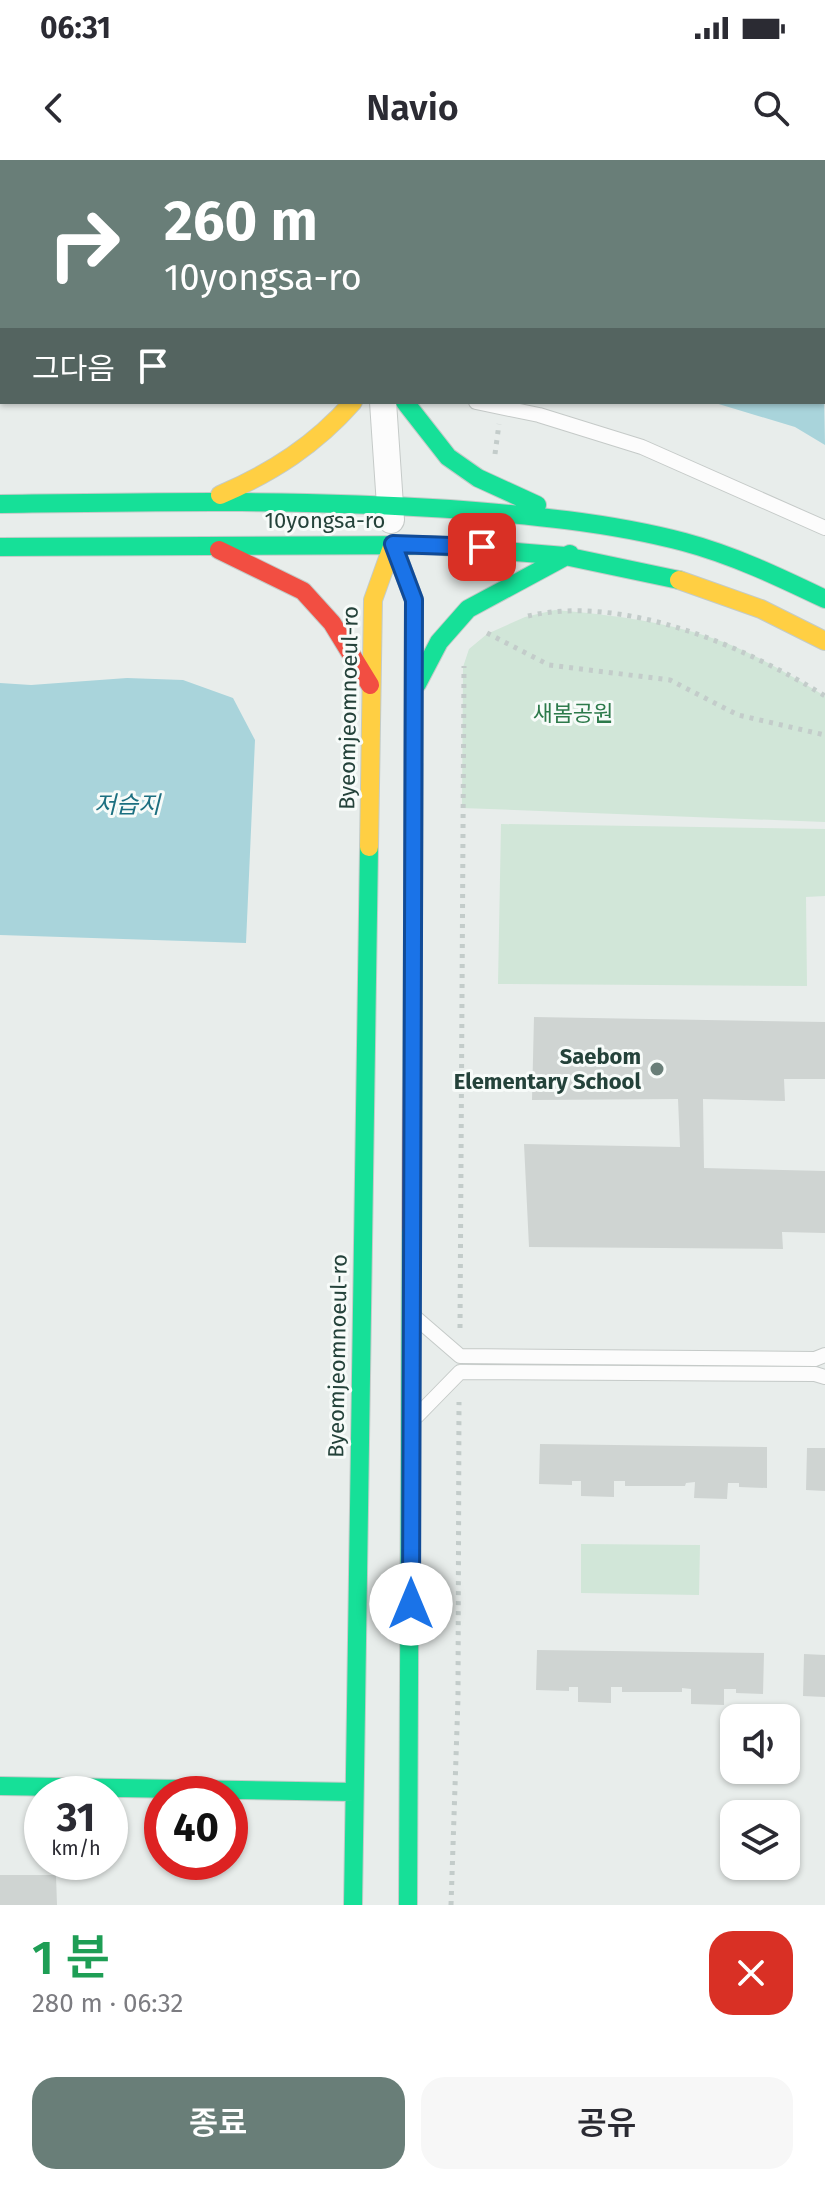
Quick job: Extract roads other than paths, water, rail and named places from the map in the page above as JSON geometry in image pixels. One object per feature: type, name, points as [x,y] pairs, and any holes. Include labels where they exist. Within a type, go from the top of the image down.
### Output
[{"type":"street","points":[[207,500],[290,462],[324,436],[351,404]]},
{"type":"street","points":[[383,404],[393,544]]},
{"type":"street","points":[[407,404],[448,457],[478,478],[572,521]]},
{"type":"street","name":"10yongsa-ro","points":[[0,504],[207,500],[389,504],[572,521],[687,542],[763,570],[825,599]]},
{"type":"street","points":[[541,552],[527,536],[533,525],[547,519]]},
{"type":"street","name":"Byeomjeomnoeul-ro","points":[[393,544],[373,600],[393,685],[411,1314],[408,1905]]},
{"type":"street","name":"Byeomjeomnoeul-ro","points":[[353,1905],[357,1601],[393,685],[414,600],[393,544]]},
{"type":"street","name":"10yongsa-ro","points":[[0,547],[452,544],[570,554],[686,580],[752,604],[825,641]]},
{"type":"street","points":[[209,545],[303,591],[345,641],[393,685],[439,642],[468,609],[570,554]]},
{"type":"street","points":[[357,1601],[372,1616]]},
{"type":"street","points":[[394,1617],[411,1604]]},
{"type":"street","points":[[0,1786],[354,1792]]},
{"type":"lane","points":[[502,405],[642,447],[825,528]]},
{"type":"lane","points":[[411,1314],[460,1364],[815,1374],[825,1377]]},
{"type":"lane","points":[[411,1422],[460,1364],[815,1359],[825,1355]]},
{"type":"water","points":[[719,404],[824,404],[825,445],[795,427]]},
{"type":"water","name":"저습지","points":[[127,678],[183,680],[233,698],[255,740],[246,943],[0,935],[0,683],[31,685]]},
{"type":"place","name":"Saebom Elementary School","points":[[657,1069]]},
{"type":"park label","name":"새봄공원","points":[[573,713]]}]
